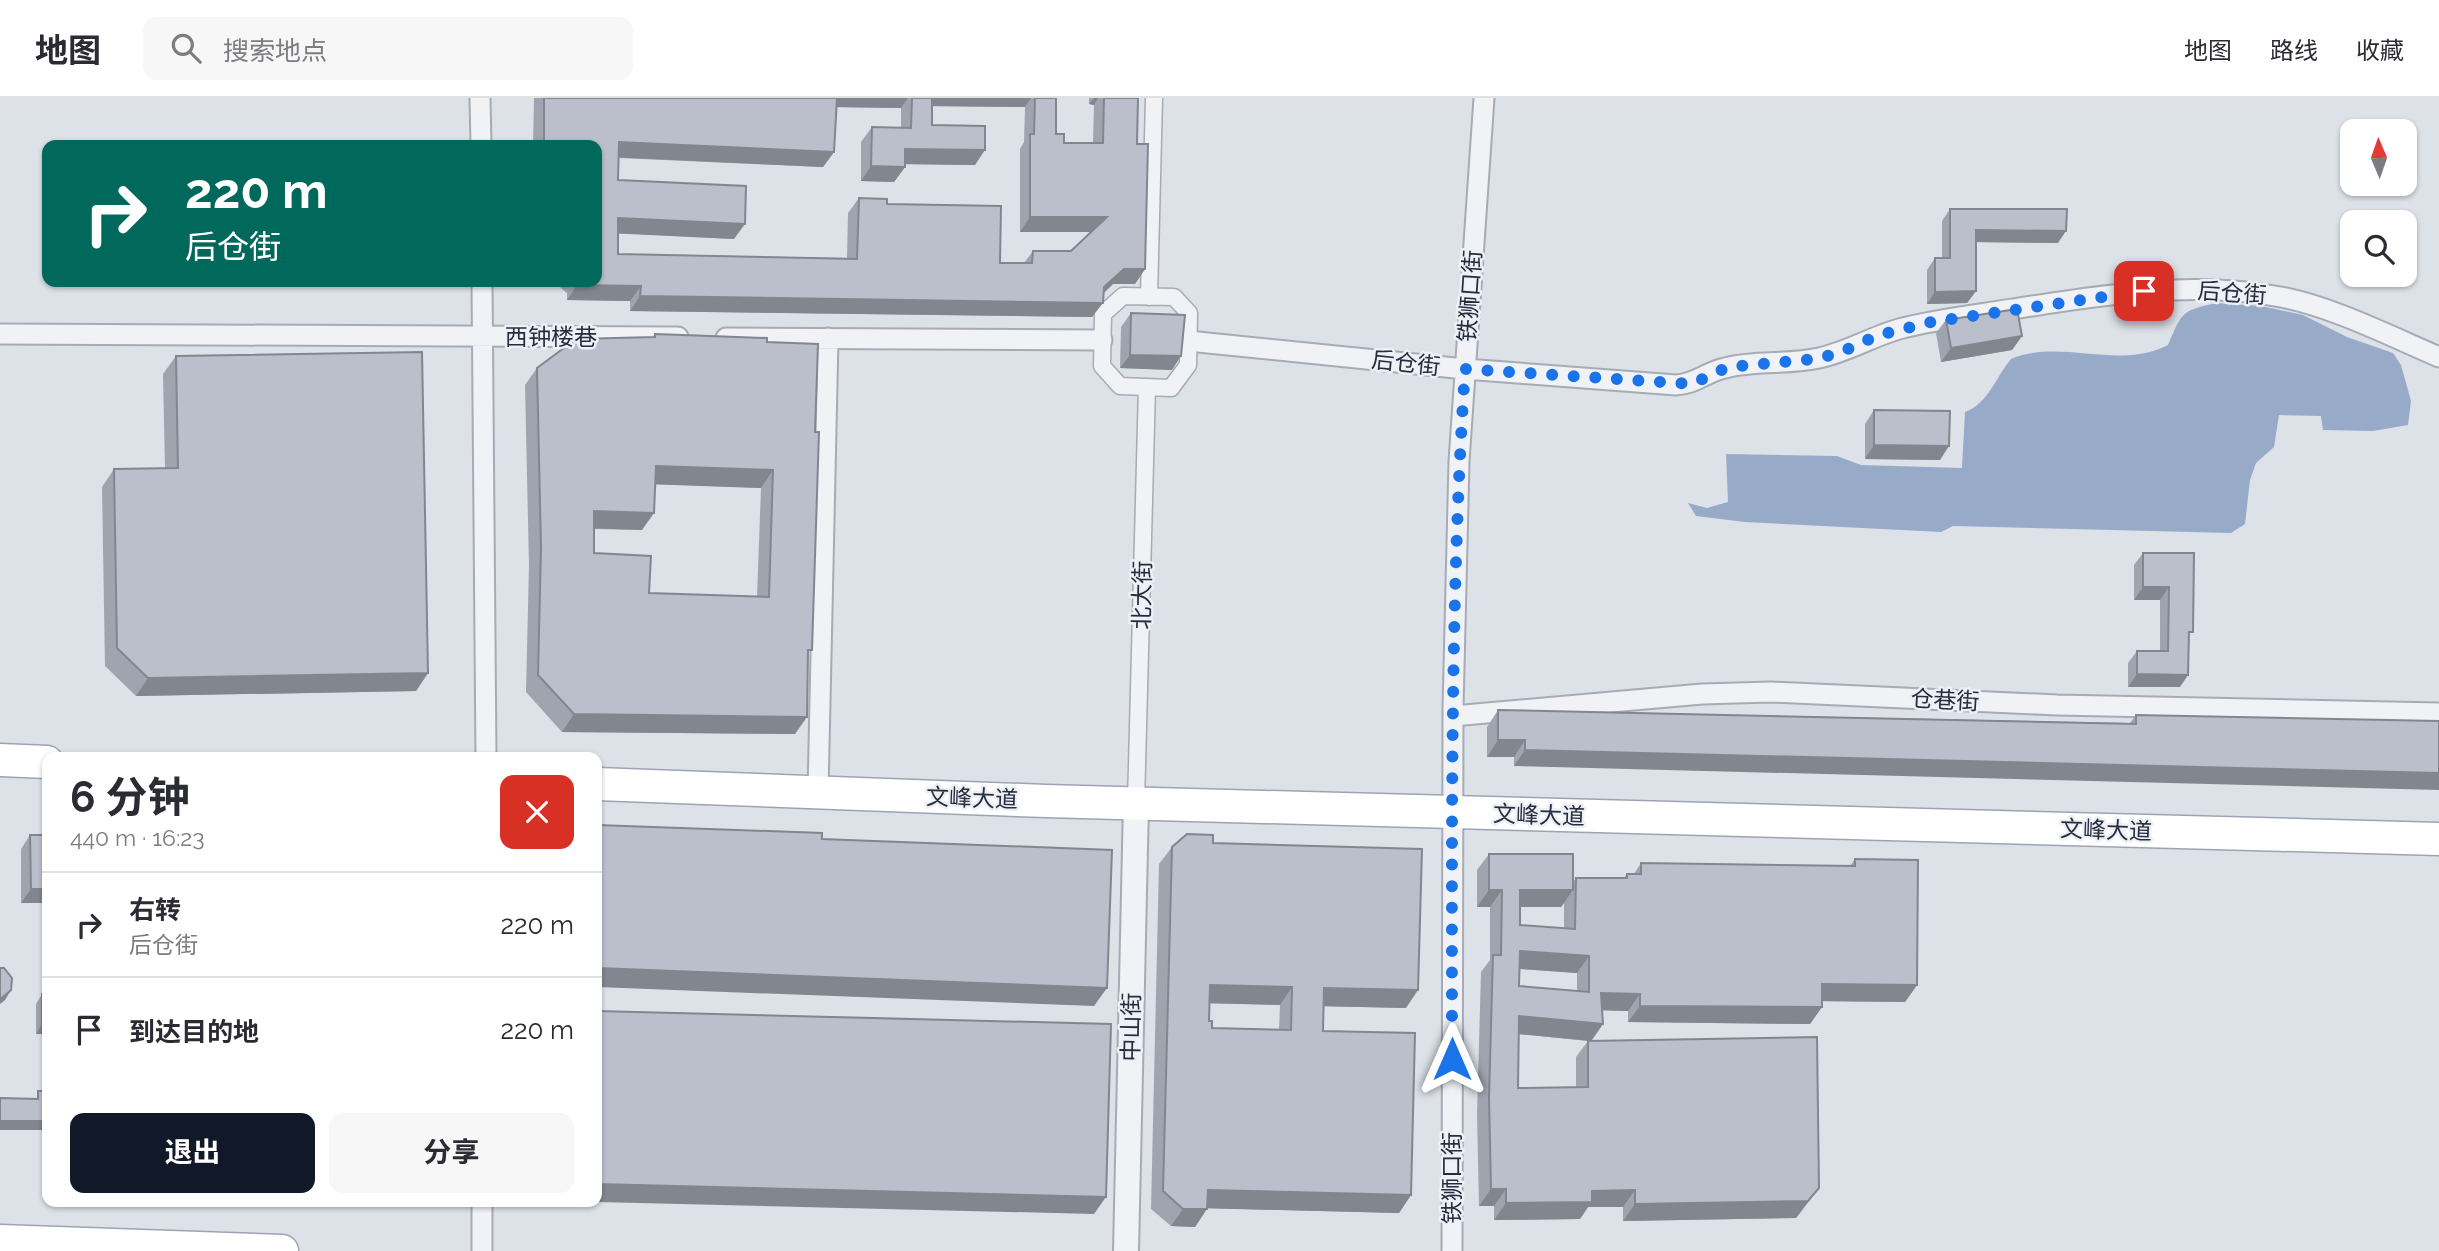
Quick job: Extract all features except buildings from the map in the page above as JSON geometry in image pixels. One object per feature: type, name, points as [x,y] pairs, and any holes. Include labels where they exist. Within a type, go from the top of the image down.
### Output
[{"type":"main road","points":[[0,760],[42,762]]},
{"type":"main road","name":"文峰大道","points":[[602,784],[1136,803],[2439,839]]},
{"type":"main road","points":[[0,1241],[160,1249],[282,1251]]},
{"type":"street","points":[[480,98],[481,140]]},
{"type":"street","points":[[1149,297],[1154,98]]},
{"type":"street","name":"铁狮口街","points":[[1452,1251],[1452,716],[1459,461],[1483,98]]},
{"type":"street","points":[[482,287],[486,752]]},
{"type":"street","name":"后仓街","points":[[1188,341],[1465,369],[1692,384],[1728,367],[1816,359],[1890,332],[1931,322],[2104,295],[2164,290],[2246,291],[2285,298],[2363,325],[2439,357]]},
{"type":"street","points":[[1123,296],[1149,297],[1174,297],[1189,313],[1188,365],[1171,387],[1120,386],[1102,366],[1103,314],[1123,296]]},
{"type":"street","name":"西钟楼巷","points":[[0,334],[1102,340]]},
{"type":"street","points":[[818,792],[828,338]]},
{"type":"street","name":"北大街","points":[[1136,803],[1147,387]]},
{"type":"street","name":"仓巷街","points":[[1452,716],[1690,695],[1771,692],[2057,705],[2439,713]]},
{"type":"street","name":"中山街","points":[[1126,1251],[1136,803]]},
{"type":"street","points":[[482,1207],[482,1251]]},
{"type":"water","points":[[2216,303],[2261,306],[2303,315],[2347,337],[2393,353],[2401,365],[2411,401],[2408,425],[2373,431],[2323,430],[2321,416],[2279,415],[2274,447],[2256,463],[2250,480],[2245,524],[2231,533],[1953,526],[1941,532],[1745,522],[1696,516],[1688,503],[1707,508],[1728,502],[1726,454],[1837,456],[1861,465],[1962,468],[1965,412],[1980,403],[2011,359],[2030,353],[2049,352],[2130,355],[2149,352],[2168,345],[2176,326],[2189,311]]},
{"type":"route","points":[[1452,1059],[1452,709],[1459,461],[1465,369],[1692,384],[1714,371],[1728,367],[1816,359],[1841,352],[1879,335],[1931,322],[2144,291]]}]
